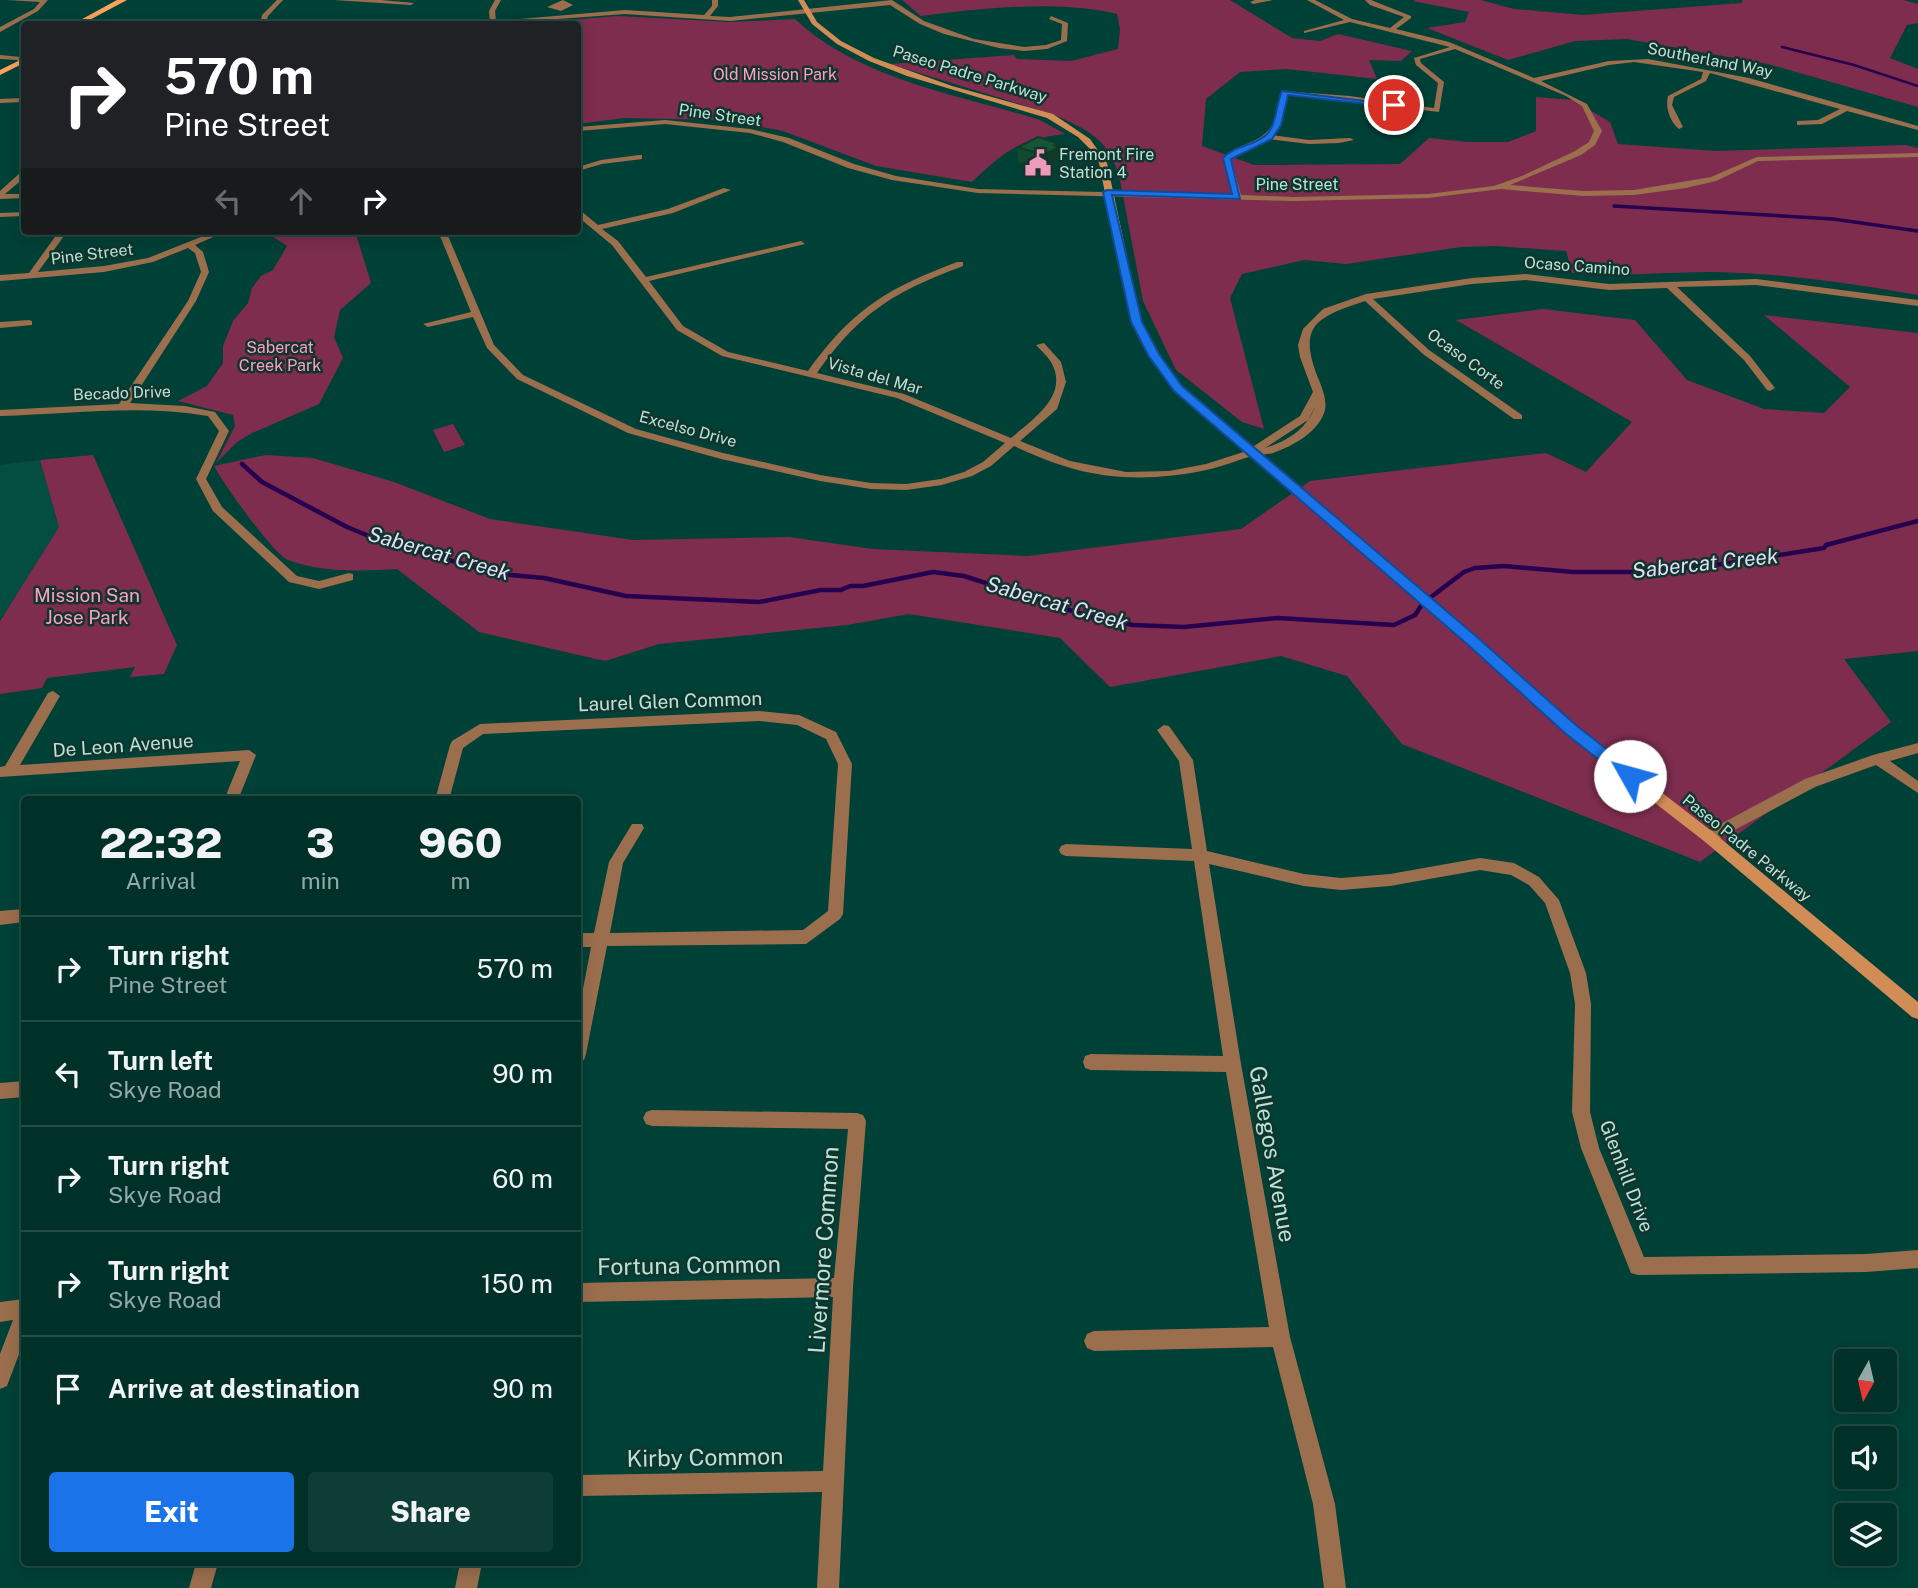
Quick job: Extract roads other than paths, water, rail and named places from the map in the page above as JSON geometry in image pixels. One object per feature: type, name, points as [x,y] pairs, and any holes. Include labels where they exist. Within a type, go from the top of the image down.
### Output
[{"type":"main road","points":[[801,0],[804,12]]},
{"type":"main road","points":[[84,21],[126,2]]},
{"type":"main road","points":[[97,21],[126,2]]},
{"type":"main road","name":"Paseo Padre Parkway","points":[[804,12],[838,43],[871,61],[1014,104],[1075,129],[1094,145],[1099,155],[1136,322],[1154,355],[1178,388],[1572,730],[1709,837],[1918,1012]]},
{"type":"main road","points":[[0,65],[20,60]]},
{"type":"main road","points":[[0,73],[20,60]]},
{"type":"street","points":[[10,0],[45,0]]},
{"type":"street","points":[[1,30],[36,10],[45,0]]},
{"type":"street","points":[[264,21],[265,15],[279,0]]},
{"type":"street","points":[[337,0],[411,3]]},
{"type":"street","points":[[493,21],[492,11],[498,0]]},
{"type":"street","points":[[705,18],[715,6],[715,0]]},
{"type":"street","points":[[1253,2],[1270,0]]},
{"type":"street","name":"Pine Street","points":[[581,129],[665,122],[709,124],[786,140],[851,166],[931,185],[1015,193],[1107,192],[1294,199],[1428,196],[1469,193],[1499,187],[1578,153],[1592,143],[1598,131],[1585,104],[1535,80],[1455,47],[1350,20],[1310,0]]},
{"type":"street","points":[[1368,0],[1372,4],[1409,17],[1392,29]]},
{"type":"street","points":[[526,21],[625,12],[730,19],[889,1],[921,21],[954,34],[993,47],[1020,50],[1047,48],[1064,41],[1065,23],[1051,18]]},
{"type":"street","points":[[1306,32],[1350,20]]},
{"type":"street","points":[[1269,137],[1276,125],[1284,92],[1350,98],[1437,111],[1441,82],[1418,64],[1417,58],[1455,47]]},
{"type":"street","points":[[0,57],[20,60]]},
{"type":"street","name":"Southerland Way","points":[[1535,80],[1633,60],[1762,82],[1844,109],[1918,128]]},
{"type":"street","points":[[1679,127],[1669,105],[1671,96],[1704,80],[1707,71]]},
{"type":"street","points":[[0,101],[21,100]]},
{"type":"street","points":[[1800,123],[1819,122],[1844,109]]},
{"type":"street","points":[[1237,197],[1227,158],[1232,153],[1269,137],[1319,144],[1350,140]]},
{"type":"street","points":[[1499,187],[1627,195],[1717,178],[1757,159],[1918,155]]},
{"type":"street","points":[[581,168],[610,160],[639,157]]},
{"type":"street","points":[[21,176],[4,187],[0,196],[21,196]]},
{"type":"street","points":[[594,228],[670,211],[727,190]]},
{"type":"street","points":[[0,215],[21,214]]},
{"type":"street","name":"Vista del Mar","points":[[581,215],[615,243],[680,328],[725,354],[900,396],[1067,464],[1126,475],[1169,474],[1208,467],[1253,452]]},
{"type":"street","name":"Pine Street","points":[[0,278],[104,269],[150,260],[214,235]]},
{"type":"street","name":"Excelso Drive","points":[[444,235],[490,346],[520,377],[632,431],[721,456],[820,478],[871,486],[906,487],[942,482],[968,474],[987,464],[1053,407],[1061,382],[1056,362],[1041,345]]},
{"type":"street","points":[[32,275],[60,236]]},
{"type":"street","points":[[644,281],[801,244]]},
{"type":"street","points":[[122,406],[192,301],[205,272],[199,252],[191,246]]},
{"type":"street","points":[[811,374],[845,330],[877,305],[929,275],[960,264]]},
{"type":"street","name":"Ocaso Camino","points":[[1253,452],[1269,452],[1284,447],[1311,426],[1320,409],[1318,390],[1303,345],[1308,330],[1326,311],[1366,297],[1499,278],[1526,277],[1609,287],[1777,284],[1918,303]]},
{"type":"street","points":[[1668,284],[1747,358],[1770,388]]},
{"type":"street","name":"Ocaso Corte","points":[[1366,297],[1426,352],[1518,417]]},
{"type":"street","points":[[428,324],[475,314]]},
{"type":"street","points":[[0,325],[29,323]]},
{"type":"street","name":"Becado Drive","points":[[0,414],[122,406],[179,407],[211,414],[224,431],[201,479],[217,509],[293,579],[319,585],[349,578]]},
{"type":"street","points":[[4,772],[53,696]]},
{"type":"street","name":"Laurel Glen Common","points":[[443,796],[457,745],[481,729],[759,716],[799,720],[831,736],[845,764],[835,914],[806,937],[581,940]]},
{"type":"street","name":"Gallegos Avenue","points":[[1164,730],[1186,760],[1233,1064],[1280,1337],[1324,1504],[1335,1588]]},
{"type":"street","points":[[1709,837],[1810,783],[1918,748]]},
{"type":"street","name":"De Leon Avenue","points":[[4,772],[249,755],[233,796]]},
{"type":"street","points":[[1878,759],[1918,788]]},
{"type":"street","points":[[581,1039],[616,862],[637,828]]},
{"type":"street","points":[[1066,850],[1199,855]]},
{"type":"street","name":"Glenhill Drive","points":[[1199,855],[1304,880],[1341,884],[1390,880],[1480,864],[1514,869],[1534,881],[1551,900],[1578,973],[1583,1004],[1581,1111],[1590,1148],[1638,1266],[1866,1263],[1918,1259]]},
{"type":"street","points":[[0,918],[21,916]]},
{"type":"street","points":[[1091,1062],[1233,1064]]},
{"type":"street","points":[[0,1091],[21,1089]]},
{"type":"street","name":"Livermore Common","points":[[652,1118],[857,1121],[844,1287],[828,1588]]},
{"type":"street","name":"Fortuna Common","points":[[581,1292],[844,1287]]},
{"type":"street","points":[[0,1312],[21,1309]]},
{"type":"street","points":[[0,1378],[21,1325]]},
{"type":"street","points":[[1094,1341],[1280,1337]]},
{"type":"street","name":"Kirby Common","points":[[581,1486],[833,1481]]},
{"type":"street","points":[[200,1588],[206,1566]]},
{"type":"street","points":[[466,1588],[470,1566]]},
{"type":"waterway","points":[[1782,47],[1854,65],[1918,86]]},
{"type":"waterway","points":[[1614,206],[1833,219],[1918,231]]},
{"type":"waterway","name":"Sabercat Creek","points":[[242,464],[262,482],[347,527],[381,541],[499,574],[544,578],[626,596],[759,602],[821,590],[841,590],[850,586],[863,586],[933,572],[964,576],[1091,617],[1133,625],[1184,627],[1278,618],[1394,625],[1415,615],[1423,603],[1464,572],[1475,568],[1504,566],[1573,572],[1635,572],[1723,564],[1824,548],[1826,545],[1918,521]]},
{"type":"place","name":"Fremont Fire Station 4","points":[[1038,163]]},
{"type":"park label","name":"Old Mission Park","points":[[775,74]]},
{"type":"park label","name":"Sabercat Creek Park","points":[[280,356]]},
{"type":"park label","name":"Mission San Jose Park","points":[[87,606]]}]
